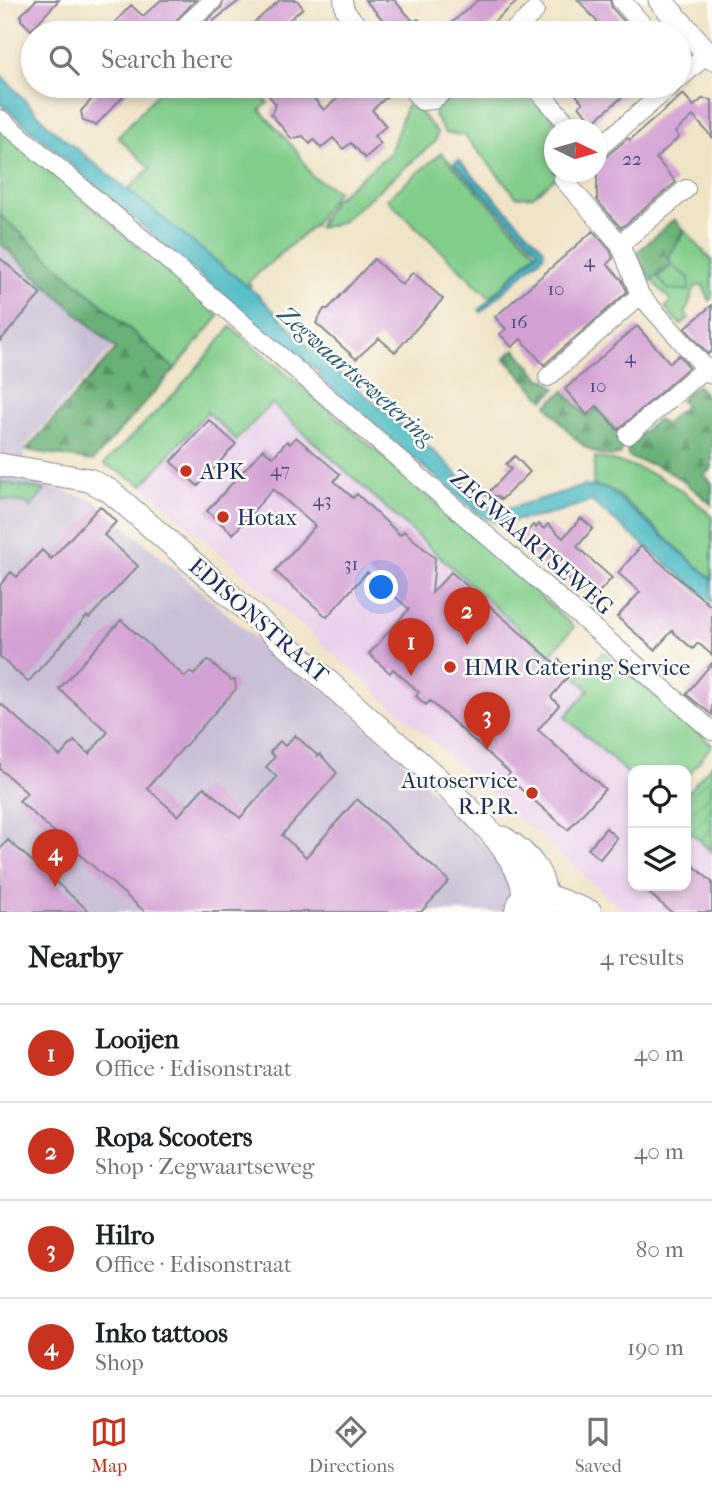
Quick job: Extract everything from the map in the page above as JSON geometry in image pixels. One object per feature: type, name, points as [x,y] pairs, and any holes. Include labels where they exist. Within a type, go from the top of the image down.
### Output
[{"type":"street","points":[[190,21],[213,0]]},
{"type":"street","points":[[343,0],[345,11],[354,21]]},
{"type":"street","points":[[621,0],[639,21]]},
{"type":"street","points":[[660,0],[679,21]]},
{"type":"street","points":[[524,21],[535,11]]},
{"type":"street","points":[[691,35],[709,55],[691,66]]},
{"type":"street","points":[[545,98],[563,119]]},
{"type":"street","points":[[607,141],[657,98]]},
{"type":"street","name":"ZEGWAARTSEWEG","points":[[0,119],[305,377],[712,731]]},
{"type":"street","points":[[566,182],[620,244],[640,295],[709,372],[628,435]]},
{"type":"street","points":[[620,244],[686,189]]},
{"type":"street","points":[[548,377],[640,295]]},
{"type":"street","name":"EDISONSTRAAT","points":[[0,465],[89,480],[110,491],[286,643],[489,829],[530,859],[538,870],[536,906],[590,912]]},
{"type":"shaded area","points":[[0,126],[174,279],[25,446],[22,478],[96,501],[296,673],[327,691],[394,751],[507,869],[558,912],[0,912]]},
{"type":"shaded area","points":[[272,404],[548,655],[555,648],[583,673],[577,680],[589,689],[565,718],[628,774],[628,891],[691,891],[691,833],[712,852],[712,912],[625,912],[143,485],[208,411]]},
{"type":"green space","points":[[153,98],[264,98],[268,103],[260,110],[296,150],[312,176],[337,191],[314,225],[248,282],[251,285],[249,288],[128,190],[150,168],[118,137]]},
{"type":"green space","points":[[450,98],[535,98],[555,119],[544,119],[544,182],[550,182],[533,196],[517,197],[464,135],[445,133],[434,115],[435,110]]},
{"type":"green space","points":[[411,102],[437,132],[436,141],[340,223],[318,228],[333,201],[390,153],[406,107]]},
{"type":"green space","points":[[0,129],[219,316],[175,369],[0,215]]},
{"type":"green space","points":[[441,153],[536,252],[490,298],[387,199]]},
{"type":"green space","points":[[0,215],[175,369],[93,461],[26,450],[116,349],[0,243]]},
{"type":"green space","points":[[674,219],[685,231],[669,256],[671,265],[644,284],[635,273],[637,261],[633,256]]},
{"type":"green space","points":[[685,231],[712,261],[712,298],[709,301],[703,285],[695,287],[685,314],[689,318],[681,325],[665,308],[671,301],[651,279],[658,277],[668,289],[689,278],[671,265],[669,256]]},
{"type":"green space","points":[[671,265],[689,278],[689,291],[668,289],[658,277]]},
{"type":"green space","points":[[231,327],[406,476],[574,627],[549,656],[272,404],[236,440],[207,412],[143,485],[104,464],[177,391]]},
{"type":"green space","points":[[515,349],[543,381],[546,379],[556,389],[544,400],[504,358]]},
{"type":"green space","points":[[697,385],[712,402],[712,468],[704,475],[712,483],[712,505],[672,474],[633,459],[627,454],[630,443],[658,419],[664,425],[685,406],[680,400]]},
{"type":"green space","points":[[564,391],[587,417],[597,408],[625,440],[620,455],[597,453],[569,432],[547,405]]},
{"type":"green space","points":[[595,457],[630,465],[659,477],[685,493],[712,517],[712,579],[615,492],[593,485]]},
{"type":"green space","points":[[0,482],[45,490],[30,508],[28,503],[0,499]]},
{"type":"green space","points":[[603,652],[712,745],[691,772],[691,765],[628,765],[628,774],[565,717],[589,690],[577,679]]},
{"type":"green space","points":[[712,764],[712,852],[691,833],[691,788]]},
{"type":"water","points":[[0,74],[52,129],[257,294],[316,354],[445,461],[476,495],[494,508],[508,509],[583,486],[607,488],[712,579],[712,602],[591,501],[544,516],[497,523],[481,516],[321,379],[317,370],[257,325],[0,103]]},
{"type":"water","points":[[458,160],[544,249],[543,256],[481,312],[479,310],[539,251],[454,163]]},
{"type":"building","points":[[36,0],[59,0],[39,21],[22,21],[21,15]]},
{"type":"building","points":[[161,0],[196,0],[176,21],[116,21],[131,5],[143,16]]},
{"type":"building","points":[[224,0],[240,0],[213,21],[207,21],[221,8]]},
{"type":"building","points":[[280,0],[297,0],[303,8],[288,21],[256,21]]},
{"type":"building","points":[[365,0],[394,0],[413,21],[380,21],[382,19]]},
{"type":"building","points":[[478,0],[519,0],[495,21],[454,21]]},
{"type":"building","points":[[578,0],[610,0],[612,8],[624,21],[596,21]]},
{"type":"building","points":[[93,98],[122,98],[96,125],[83,121],[81,111]]},
{"type":"building","points":[[271,98],[314,98],[324,110],[338,98],[386,98],[372,110],[386,126],[374,136],[381,144],[365,158],[351,143],[343,149],[333,138],[321,148],[314,140],[310,144],[303,136],[292,139],[271,114],[276,104]]},
{"type":"building","points":[[579,98],[621,98],[596,119],[590,119],[579,106],[583,103]]},
{"type":"building","points":[[678,98],[687,98],[694,106],[702,99],[712,100],[712,137],[693,116],[675,132],[679,137],[656,158],[676,182],[621,228],[597,200],[597,182],[607,182],[607,156],[628,138],[630,140]]},
{"type":"building","points":[[593,231],[610,250],[613,258],[607,264],[622,280],[627,292],[544,365],[521,339],[512,347],[500,334],[506,329],[495,317]]},
{"type":"building","points":[[0,258],[41,294],[0,341]]},
{"type":"building","points":[[374,259],[402,285],[413,272],[443,299],[395,352],[379,338],[356,359],[316,323],[324,309],[328,309]]},
{"type":"building","points":[[712,305],[712,351],[708,354],[685,328]]},
{"type":"building","points":[[637,326],[670,363],[679,355],[689,367],[618,430],[597,406],[587,415],[565,389]]},
{"type":"building","points":[[209,420],[236,444],[198,486],[171,462]]},
{"type":"building","points":[[296,437],[340,474],[334,481],[353,498],[357,494],[400,535],[404,531],[435,558],[432,593],[451,572],[556,664],[559,660],[572,672],[551,697],[559,705],[538,730],[605,789],[568,830],[507,777],[510,773],[430,701],[426,705],[416,696],[419,692],[393,669],[390,673],[369,654],[409,609],[367,572],[327,617],[275,571],[315,526],[273,489],[233,534],[207,511],[263,449],[273,457],[287,441],[290,444]]},
{"type":"building","points":[[515,456],[530,472],[501,500],[497,496],[486,495],[511,469],[506,464]]},
{"type":"building","points":[[100,506],[116,522],[104,535],[138,566],[89,618],[87,616],[28,682],[0,657],[0,585],[11,572],[17,577],[42,550],[51,559]]},
{"type":"building","points":[[581,518],[593,528],[577,547],[612,578],[598,593],[589,585],[582,592],[548,562],[546,565],[540,562],[522,544],[525,540],[522,537],[533,525],[536,528],[539,524],[544,529],[548,524],[563,538]]},
{"type":"building","points":[[641,546],[712,607],[712,655],[698,643],[693,649],[672,631],[655,650],[617,617],[640,592],[618,573]]},
{"type":"building","points":[[121,620],[185,677],[190,672],[194,675],[208,660],[231,680],[235,680],[236,689],[147,788],[178,816],[204,787],[240,818],[277,777],[266,767],[275,757],[270,752],[280,741],[285,746],[295,735],[318,756],[320,754],[337,773],[282,835],[306,857],[357,799],[449,881],[421,912],[145,912],[19,801],[27,793],[0,769],[0,703],[60,756],[74,741],[89,754],[108,732],[59,689]]},
{"type":"building","points":[[712,663],[712,715],[686,694]]},
{"type":"building","points":[[606,828],[617,838],[600,859],[588,849]]},
{"type":"building","points":[[8,840],[90,912],[0,912],[0,849]]},
{"type":"building","points":[[691,863],[712,882],[712,912],[671,912],[647,891],[691,891]]},
{"type":"place","name":"APK","points":[[186,471]]},
{"type":"place","name":"Hotax","points":[[223,517]]},
{"type":"place","name":"Ropa Scooters","points":[[467,645]]},
{"type":"place","name":"HMR Catering Service","points":[[450,667]]},
{"type":"place","name":"Looijen","points":[[411,676]]},
{"type":"place","name":"Hilro","points":[[487,750]]},
{"type":"place","name":"Autoservice R.P.R.","points":[[532,793]]},
{"type":"place","name":"Inko tattoos","points":[[55,887]]},
{"type":"water label","name":"Zegwaartsewetering","points":[[356,375]]}]
